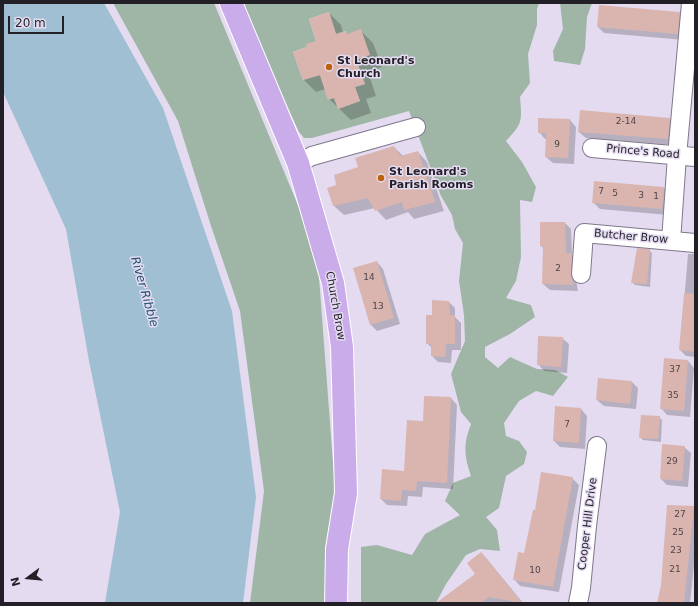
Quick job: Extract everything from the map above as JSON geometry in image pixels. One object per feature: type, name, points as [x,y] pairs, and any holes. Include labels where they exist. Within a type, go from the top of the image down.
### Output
[{"type":"main road","name":"Church Brow","points":[[231,3],[298,163],[333,283],[342,347],[346,493],[337,549],[336,603]]},
{"type":"street","points":[[671,241],[691,3]]},
{"type":"street","points":[[298,163],[312,156],[416,127]]},
{"type":"street","name":"Prince's Road","points":[[592,148],[695,157]]},
{"type":"street","name":"Butcher Brow","points":[[581,274],[584,233],[695,243]]},
{"type":"street","name":"Cooper Hill Drive","points":[[578,603],[598,446]]},
{"type":"green space","points":[[113,3],[214,3],[317,251],[336,502],[338,603],[250,603],[264,491],[240,311],[211,226],[178,121]]},
{"type":"green space","points":[[239,3],[539,3],[537,9],[537,25],[528,54],[530,83],[520,97],[520,121],[516,130],[506,141],[522,162],[536,187],[532,202],[520,200],[521,257],[516,281],[506,298],[531,305],[535,317],[510,334],[485,347],[485,357],[498,368],[510,357],[537,369],[555,370],[568,377],[553,396],[536,391],[519,401],[504,423],[506,436],[519,441],[527,452],[524,464],[506,476],[499,508],[486,517],[497,530],[500,551],[480,549],[466,555],[446,584],[436,603],[361,603],[361,547],[377,545],[412,555],[425,534],[460,515],[445,501],[453,483],[471,476],[465,450],[468,431],[471,424],[461,412],[451,374],[465,341],[464,315],[459,281],[463,243],[455,229],[452,215],[441,196],[409,111],[312,138],[304,138],[299,132]],"holes":[[[329,12],[336,34],[346,31],[365,84],[355,87],[360,101],[338,109],[334,98],[328,99],[320,75],[303,80],[293,52],[307,47],[316,41],[309,19]]]},
{"type":"green space","points":[[560,3],[592,3],[587,17],[585,49],[580,65],[554,61],[553,51],[563,29]]},
{"type":"water","name":"River Ribble","points":[[3,3],[104,3],[163,108],[232,311],[256,497],[243,603],[105,603],[120,512],[89,361],[66,229],[3,92]]},
{"type":"building","points":[[599,5],[680,12],[678,34],[597,27]]},
{"type":"building","name":"St Leonard's Church","points":[[329,12],[336,34],[346,31],[347,34],[361,29],[370,55],[356,60],[365,84],[355,87],[360,101],[338,109],[334,98],[328,100],[320,75],[303,80],[293,52],[307,47],[306,44],[316,41],[309,19]]},
{"type":"building","points":[[580,110],[670,118],[668,139],[578,132]]},
{"type":"building","points":[[538,118],[570,119],[568,158],[545,157],[546,133],[538,133]]},
{"type":"building","name":"St Leonard's Parish Rooms","points":[[394,146],[400,156],[418,151],[435,202],[404,210],[402,202],[375,211],[368,198],[333,206],[327,188],[336,185],[334,175],[358,167],[355,158]]},
{"type":"building","points":[[594,181],[664,187],[662,209],[592,203]]},
{"type":"building","points":[[540,222],[565,222],[566,253],[572,253],[571,273],[573,285],[542,284],[543,246],[540,246]]},
{"type":"building","points":[[637,248],[650,249],[647,284],[631,283]]},
{"type":"building","points":[[377,261],[394,318],[370,325],[353,268]]},
{"type":"building","points":[[684,293],[695,294],[695,352],[679,350]]},
{"type":"building","points":[[432,300],[449,301],[450,315],[455,315],[455,344],[446,344],[445,357],[431,356],[431,344],[426,344],[426,315],[432,315]]},
{"type":"building","points":[[538,336],[563,337],[561,367],[537,365]]},
{"type":"building","points":[[664,358],[688,360],[684,411],[660,409]]},
{"type":"building","points":[[598,378],[632,381],[630,404],[596,400]]},
{"type":"building","points":[[424,396],[451,397],[447,483],[417,481],[416,491],[402,490],[401,501],[380,499],[382,469],[404,471],[407,420],[423,421]]},
{"type":"building","points":[[555,406],[581,408],[579,443],[553,441]]},
{"type":"building","points":[[641,415],[660,416],[658,439],[639,438]]},
{"type":"building","points":[[662,444],[685,446],[682,481],[660,479]]},
{"type":"building","points":[[541,472],[573,477],[553,587],[513,580],[518,552],[524,553],[533,510],[535,510]]},
{"type":"building","points":[[667,505],[694,506],[684,603],[657,603],[661,585]]},
{"type":"building","points":[[481,552],[522,603],[489,597],[480,603],[436,603],[475,574],[467,563]]},
{"type":"place","name":"St Leonard's Church","points":[[329,67]]},
{"type":"place","name":"St Leonard's Parish Rooms","points":[[381,178]]}]
